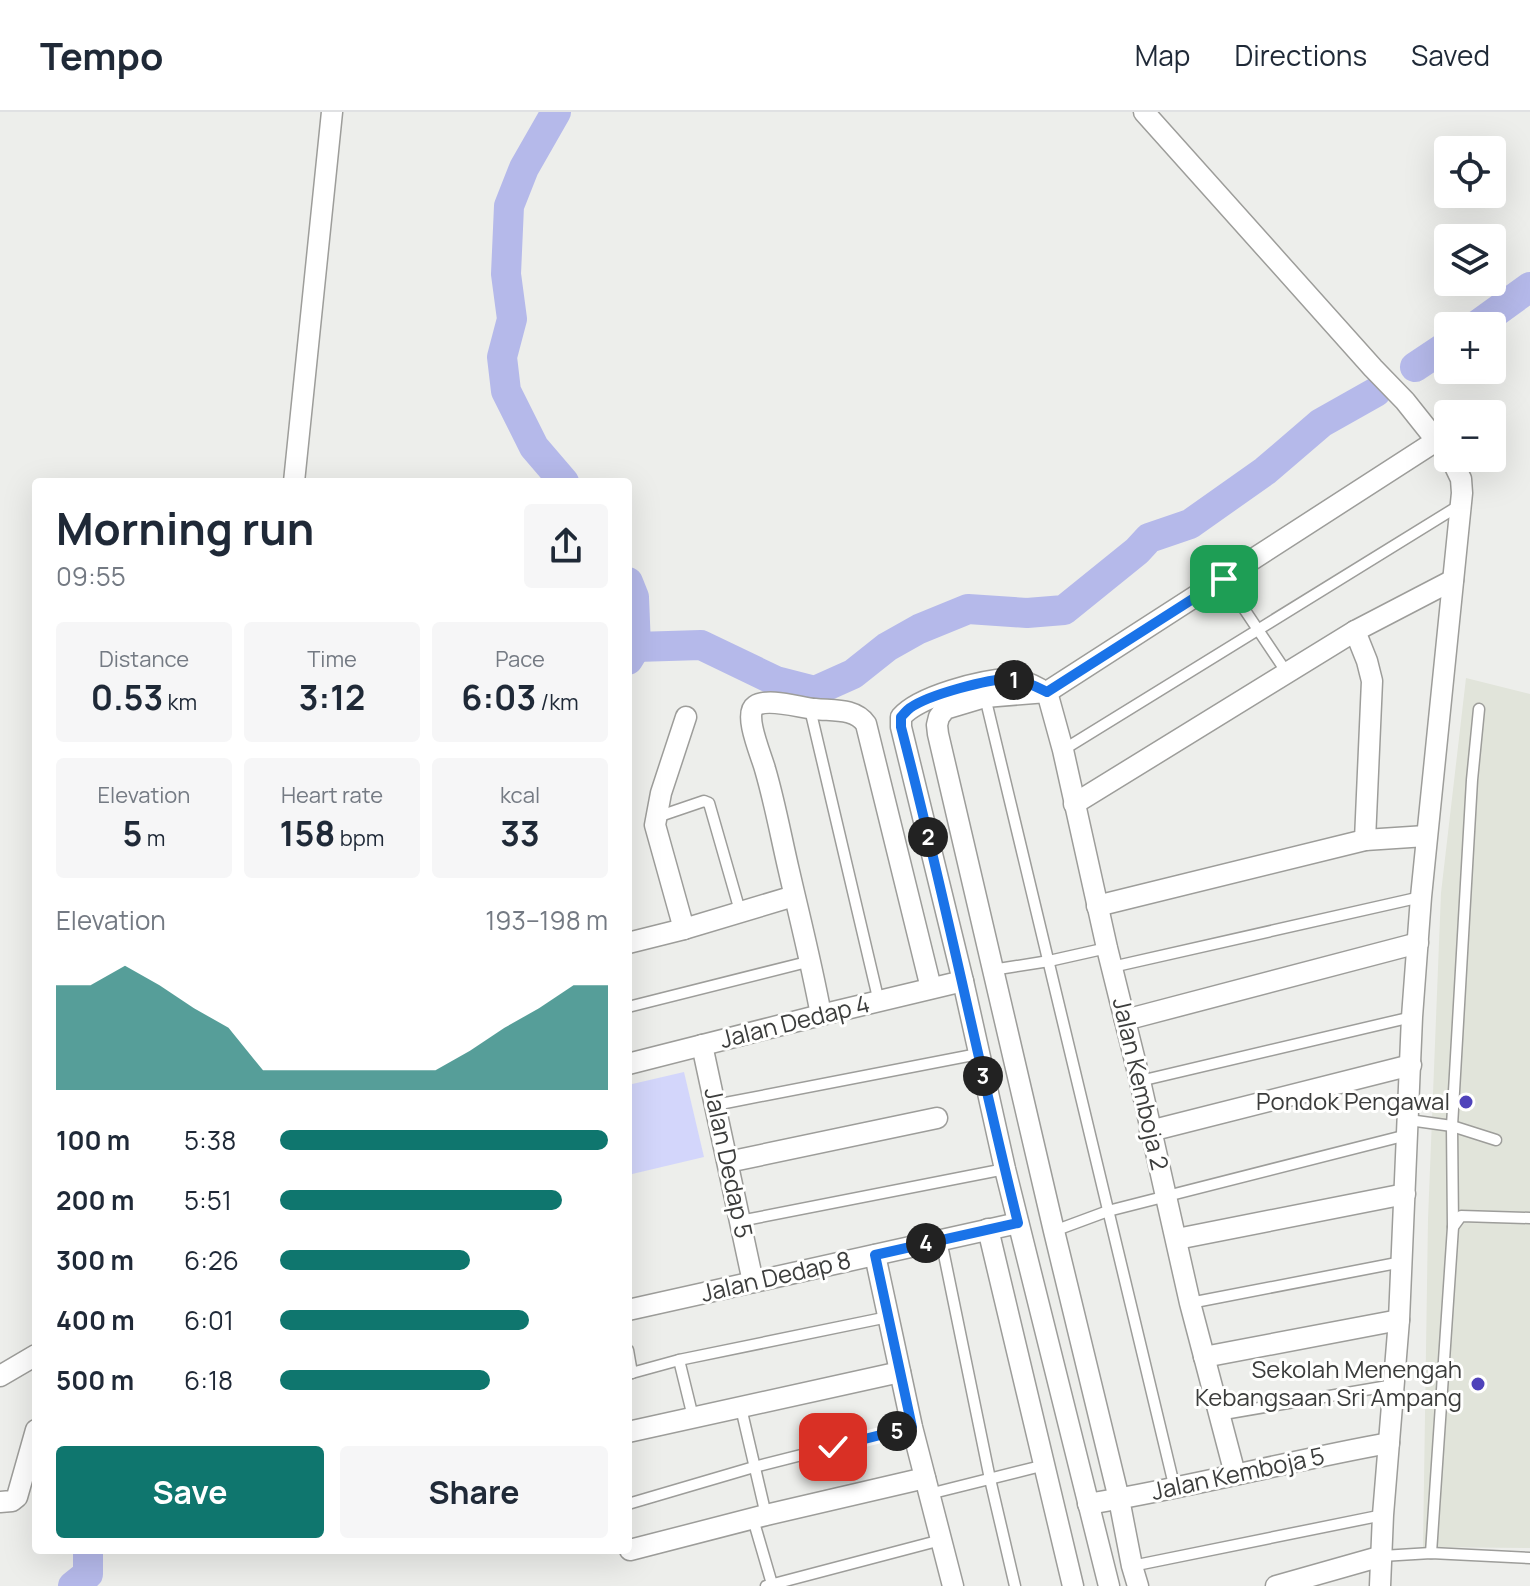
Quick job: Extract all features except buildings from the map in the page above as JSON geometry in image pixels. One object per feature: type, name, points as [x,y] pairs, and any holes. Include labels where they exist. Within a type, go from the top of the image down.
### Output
[{"type":"street","points":[[294,478],[332,112]]},
{"type":"street","points":[[1144,112],[1405,401],[1434,437]]},
{"type":"street","points":[[1135,1576],[992,970],[937,725],[939,717],[945,709],[985,697],[1047,692],[1224,579],[1434,457]]},
{"type":"street","points":[[1380,1586],[1399,1320],[1412,1017],[1426,836],[1462,504],[1461,479],[1457,472]]},
{"type":"street","points":[[1074,804],[1355,631],[1453,580]]},
{"type":"street","points":[[1355,631],[1372,681],[1365,840]]},
{"type":"street","points":[[1047,692],[1012,679],[980,683],[934,697],[908,709],[901,717],[901,727],[1018,1223],[1109,1586]]},
{"type":"street","name":"Jalan Kemboja 2","points":[[1047,692],[1190,1303],[1235,1474]]},
{"type":"street","points":[[821,1015],[766,771],[753,729],[753,707],[764,703],[854,713],[866,724],[931,988]]},
{"type":"street","points":[[684,929],[656,833],[656,818],[686,717]]},
{"type":"street","points":[[1097,906],[1365,840],[1426,836]]},
{"type":"street","points":[[632,942],[794,896]]},
{"type":"street","points":[[1125,1020],[1418,943]]},
{"type":"street","name":"Jalan Dedap 4","points":[[632,1063],[963,981]]},
{"type":"street","name":"Jalan Dedap 5","points":[[702,1045],[753,1282]]},
{"type":"street","points":[[1150,1131],[1411,1065]]},
{"type":"street","points":[[728,1162],[937,1118]]},
{"type":"street","points":[[1177,1239],[1405,1194]]},
{"type":"street","name":"Jalan Dedap 8","points":[[632,1309],[1018,1223]]},
{"type":"street","points":[[988,1229],[1073,1586]]},
{"type":"street","points":[[875,1255],[912,1427],[953,1586]]},
{"type":"street","points":[[1204,1357],[1399,1320]]},
{"type":"street","points":[[0,1376],[32,1357]]},
{"type":"street","points":[[632,1431],[900,1372]]},
{"type":"street","name":"Jalan Kemboja 5","points":[[1088,1504],[1175,1489],[1389,1443]]},
{"type":"street","points":[[0,1502],[12,1501],[17,1497],[32,1444]]},
{"type":"street","points":[[632,1549],[759,1517],[927,1486]]},
{"type":"street","points":[[1276,1586],[1382,1556]]},
{"type":"lane","points":[[1063,750],[1462,504]]},
{"type":"lane","points":[[1224,579],[1287,673]]},
{"type":"lane","points":[[985,697],[1175,1489]]},
{"type":"lane","points":[[810,709],[879,1002]]},
{"type":"lane","points":[[1431,1553],[1453,1227],[1452,1126],[1479,709]]},
{"type":"lane","points":[[656,818],[704,801],[709,803],[740,911]]},
{"type":"lane","points":[[992,970],[1049,961],[1109,958],[1421,897]]},
{"type":"lane","points":[[632,1006],[811,961]]},
{"type":"lane","points":[[1140,1081],[1412,1017]]},
{"type":"lane","points":[[715,1105],[978,1054]]},
{"type":"lane","points":[[1054,1231],[1108,1211],[1408,1127],[1452,1126],[1496,1140]]},
{"type":"lane","points":[[740,1221],[1005,1169]]},
{"type":"lane","points":[[1453,1227],[1461,1216],[1530,1218]]},
{"type":"lane","points":[[941,1240],[1015,1586]]},
{"type":"lane","points":[[1190,1303],[1402,1262]]},
{"type":"lane","points":[[632,1373],[679,1360],[888,1317]]},
{"type":"lane","points":[[679,1360],[693,1417]]},
{"type":"lane","points":[[1218,1415],[1394,1385]]},
{"type":"lane","points":[[741,1408],[754,1467],[769,1585],[941,1540]]},
{"type":"lane","points":[[632,1503],[754,1467],[912,1427]]},
{"type":"lane","points":[[927,1486],[990,1479],[1045,1465]]},
{"type":"lane","points":[[1135,1576],[1383,1515]]},
{"type":"lane","points":[[1382,1556],[1431,1553],[1530,1558]]},
{"type":"shaded area","points":[[1466,678],[1530,694],[1530,1548],[1423,1547],[1428,1219],[1441,893]]},
{"type":"shaded area","points":[[684,1072],[704,1157],[632,1174],[632,1084]]},
{"type":"waterway","points":[[556,112],[524,168],[509,206],[506,274],[512,319],[502,357],[506,391],[534,447],[561,478]]},
{"type":"waterway","points":[[1495,312],[1530,287]]},
{"type":"waterway","points":[[1415,367],[1434,354]]},
{"type":"waterway","points":[[636,647],[701,645],[776,681],[815,691],[853,674],[887,647],[919,629],[968,609],[1027,613],[1064,610],[1149,538],[1190,524],[1265,471],[1321,423],[1376,392]]},
{"type":"waterway","points":[[632,592],[636,647],[632,654]]},
{"type":"waterway","points":[[73,1586],[88,1574],[88,1554]]},
{"type":"place","name":"Pondok Pengawal","points":[[1466,1102]]},
{"type":"place","name":"Sekolah Menengah Kebangsaan Sri Ampang","points":[[1478,1384]]},
{"type":"route","points":[[833,1447],[912,1427],[875,1255],[1018,1223],[901,717],[908,709],[934,697],[980,683],[1012,679],[1047,692],[1224,579]]}]
